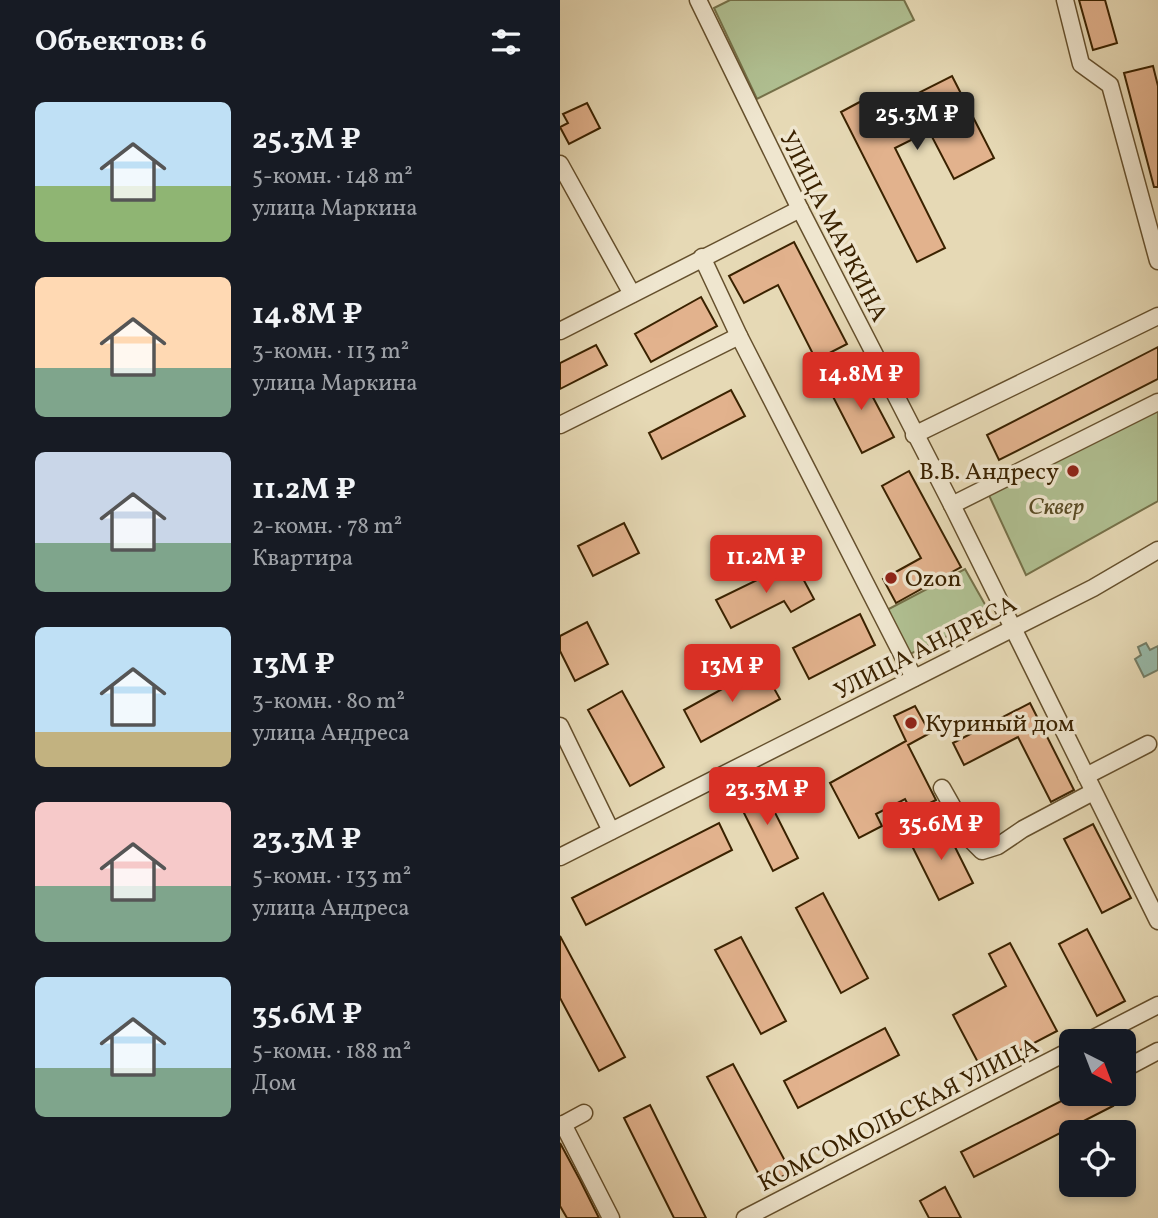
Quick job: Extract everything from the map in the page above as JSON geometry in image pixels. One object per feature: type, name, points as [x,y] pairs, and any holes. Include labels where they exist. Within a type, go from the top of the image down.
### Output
[{"type":"street","points":[[1065,0],[1081,64],[1110,85],[1158,261]]},
{"type":"street","name":"УЛИЦА МАРКИНА","points":[[701,1],[800,209],[952,505],[1158,921]]},
{"type":"street","points":[[560,164],[632,294]]},
{"type":"street","points":[[560,331],[800,209]]},
{"type":"street","points":[[702,257],[739,336],[914,678]]},
{"type":"street","points":[[914,435],[1158,316]]},
{"type":"street","points":[[560,425],[739,336]]},
{"type":"street","points":[[952,505],[1158,402]]},
{"type":"street","name":"УЛИЦА АНДРЕСА","points":[[560,856],[1013,629],[1093,588],[1158,550]]},
{"type":"street","points":[[560,726],[611,831]]},
{"type":"street","points":[[1086,776],[1149,744]]},
{"type":"street","points":[[942,788],[972,841],[982,851],[998,846],[1093,792]]},
{"type":"street","points":[[1111,1029],[1158,1005]]},
{"type":"street","points":[[1136,1063],[1158,1051]]},
{"type":"street","name":"КОМСОМОЛЬСКАЯ УЛИЦА","points":[[745,1218],[1059,1056]]},
{"type":"street","points":[[584,1113],[561,1125],[611,1218]]},
{"type":"green space","points":[[730,0],[904,0],[914,20],[757,99],[714,8]]},
{"type":"green space","name":"Сквер","points":[[1158,406],[1158,501],[1026,575],[987,491]]},
{"type":"green space","points":[[965,569],[991,615],[906,656],[883,612]]},
{"type":"shaded area","points":[[1146,643],[1150,650],[1158,646],[1158,670],[1144,677],[1135,659],[1141,655],[1138,647]]},
{"type":"building","points":[[1079,0],[1105,0],[1117,43],[1093,50]]},
{"type":"building","points":[[1153,66],[1158,86],[1158,187],[1154,187],[1124,73]]},
{"type":"building","points":[[952,76],[994,158],[954,179],[929,131],[895,148],[945,248],[917,262],[841,112],[869,97],[877,114]]},
{"type":"building","points":[[587,103],[600,128],[569,144],[560,127],[568,123],[563,114]]},
{"type":"building","points":[[794,242],[847,344],[816,360],[778,285],[744,303],[729,276]]},
{"type":"building","points":[[701,297],[717,326],[651,362],[635,334]]},
{"type":"building","points":[[596,345],[607,365],[560,389],[560,363]]},
{"type":"building","points":[[1158,347],[1158,379],[999,460],[987,435]]},
{"type":"building","points":[[859,371],[894,437],[862,453],[828,387]]},
{"type":"building","points":[[731,390],[745,416],[662,459],[649,433]]},
{"type":"building","points":[[909,471],[961,567],[896,603],[883,579],[921,558],[882,486]]},
{"type":"building","points":[[624,523],[639,553],[593,576],[578,546]]},
{"type":"building","points":[[794,562],[814,599],[791,612],[784,601],[731,628],[716,600]]},
{"type":"building","points":[[860,614],[875,645],[809,679],[793,648]]},
{"type":"building","points":[[587,622],[608,664],[575,681],[560,651],[560,636]]},
{"type":"building","points":[[762,667],[780,699],[701,742],[684,710]]},
{"type":"building","points":[[622,691],[664,767],[630,786],[588,710]]},
{"type":"building","points":[[1030,703],[1074,790],[1051,802],[1018,737],[964,765],[953,743]]},
{"type":"building","points":[[915,706],[930,733],[908,745],[936,800],[912,812],[905,799],[876,814],[882,826],[859,838],[830,783],[906,741],[894,716]]},
{"type":"building","points":[[760,783],[798,858],[773,871],[735,795]]},
{"type":"building","points":[[719,823],[732,850],[586,925],[572,898]]},
{"type":"building","points":[[943,823],[973,883],[939,900],[909,840]]},
{"type":"building","points":[[1093,824],[1131,898],[1102,913],[1064,839]]},
{"type":"building","points":[[823,893],[868,978],[841,993],[796,908]]},
{"type":"building","points":[[1087,929],[1125,1001],[1097,1016],[1059,944]]},
{"type":"building","points":[[560,936],[625,1057],[599,1071],[560,998]]},
{"type":"building","points":[[741,937],[786,1021],[761,1034],[715,950]]},
{"type":"building","points":[[1010,943],[1057,1031],[982,1070],[953,1015],[1006,986],[989,954]]},
{"type":"building","points":[[885,1028],[899,1055],[798,1108],[784,1081]]},
{"type":"building","points":[[733,1064],[791,1172],[765,1186],[707,1077]]},
{"type":"building","points":[[1059,1102],[1059,1106],[1113,1106],[1086,1120],[1059,1120],[1059,1134],[974,1177],[961,1152]]},
{"type":"building","points":[[650,1105],[706,1218],[674,1218],[624,1118]]},
{"type":"building","points":[[560,1143],[599,1218],[567,1218],[560,1206]]},
{"type":"building","points":[[945,1187],[961,1218],[929,1218],[920,1201]]},
{"type":"place","name":"В.В. Андресу","points":[[1073,471]]},
{"type":"place","name":"Ozon","points":[[891,578]]},
{"type":"place","name":"Куриный дом","points":[[911,723]]}]
